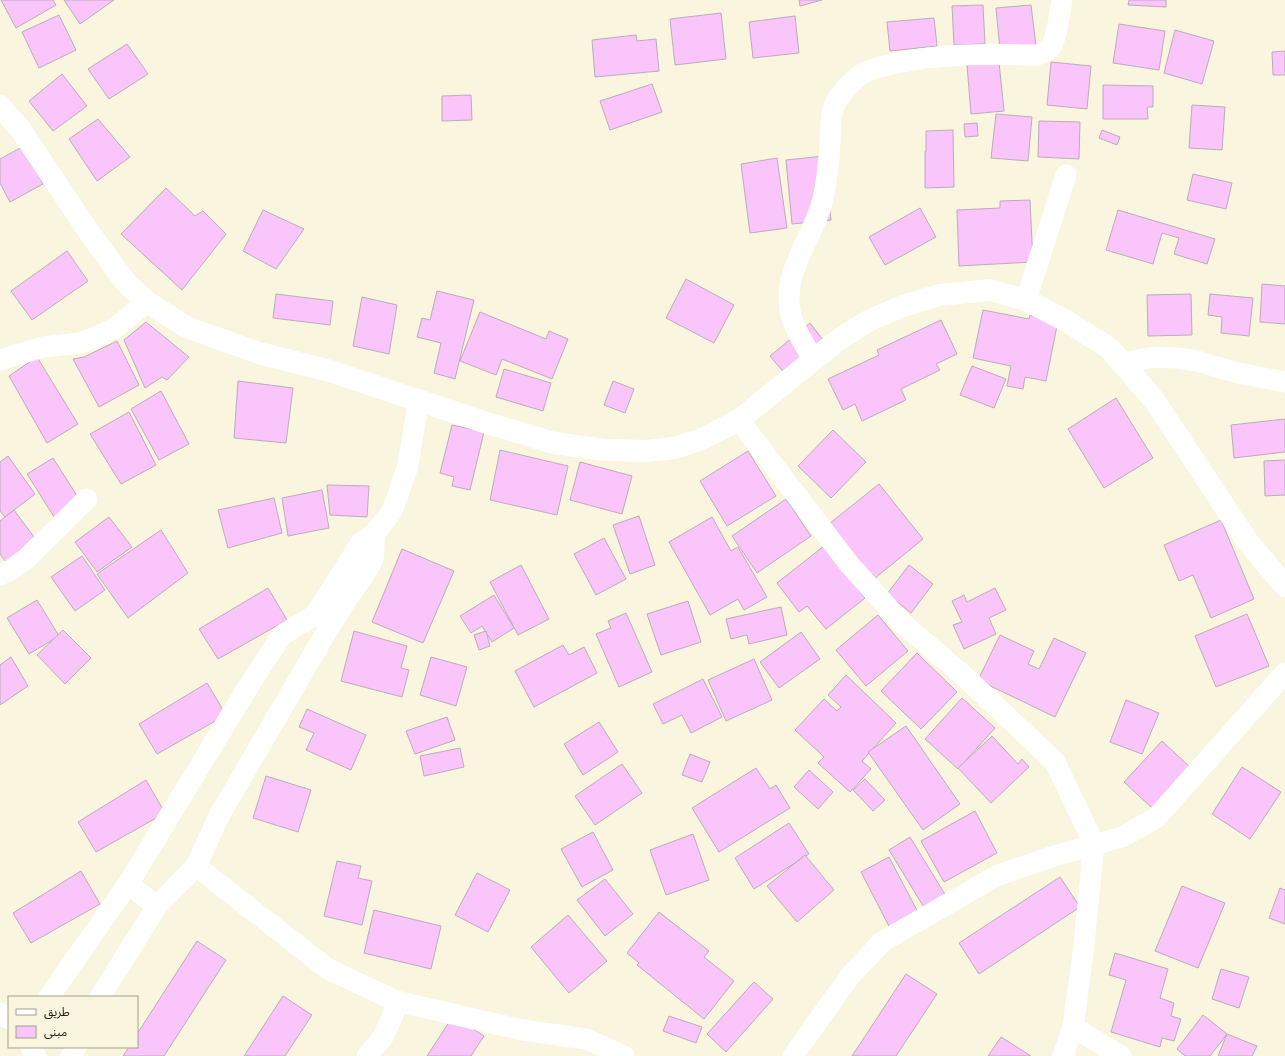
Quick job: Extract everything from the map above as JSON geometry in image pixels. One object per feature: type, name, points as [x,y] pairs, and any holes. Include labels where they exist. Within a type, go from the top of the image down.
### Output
[{"type":"street","points":[[813,359],[797,332],[789,313],[791,279],[798,259],[811,233],[823,200],[828,169],[833,109],[845,90],[860,75],[878,67],[904,61],[979,54],[1037,55],[1045,53],[1051,47],[1056,33],[1062,0]]},
{"type":"street","points":[[0,106],[21,130],[91,235],[126,284],[147,302],[186,327],[259,353],[330,371],[487,423],[554,443],[604,450],[646,451],[674,448],[700,440],[739,420],[837,341],[868,321],[903,306],[939,295],[990,290],[1026,300],[1068,322],[1109,348],[1154,400],[1248,542],[1284,582]]},
{"type":"street","points":[[1026,300],[1066,175]]},
{"type":"street","points":[[0,360],[44,347],[80,343],[94,338],[115,328],[147,302]]},
{"type":"street","points":[[1122,363],[1154,357],[1176,358],[1197,361],[1238,373],[1285,382]]},
{"type":"street","points":[[50,996],[128,884],[249,685],[282,635],[315,615],[361,543],[375,533],[392,510],[407,470],[419,400]]},
{"type":"street","points":[[739,420],[849,564],[901,622],[964,676],[1055,762],[1094,844],[1083,953],[1073,1027],[1063,1056]]},
{"type":"street","points":[[0,575],[9,571],[26,559],[87,499]]},
{"type":"street","points":[[101,996],[157,906],[196,866],[220,814],[327,631],[364,575],[372,559],[375,533]]},
{"type":"street","points":[[792,1056],[850,976],[882,942],[996,876],[1054,856],[1122,837],[1156,818],[1285,673]]},
{"type":"street","points":[[196,866],[328,969],[396,1001],[522,1030],[586,1039],[624,1056]]},
{"type":"street","points":[[128,884],[157,906]]},
{"type":"street","points":[[367,1056],[383,1037],[393,1015],[396,1001]]},
{"type":"street","points":[[1073,1027],[1121,1056]]},
{"type":"building","points":[[1,0],[53,0],[56,5],[16,28]]},
{"type":"building","points":[[64,0],[114,0],[80,24]]},
{"type":"building","points":[[799,0],[822,0],[800,6]]},
{"type":"building","points":[[1129,0],[1166,0],[1166,7],[1128,5]]},
{"type":"building","points":[[983,5],[985,44],[954,45],[952,6]]},
{"type":"building","points":[[1031,5],[1036,46],[1000,50],[996,8]]},
{"type":"building","points":[[721,13],[726,59],[675,65],[670,19]]},
{"type":"building","points":[[59,15],[76,50],[39,68],[22,32]]},
{"type":"building","points":[[795,16],[799,53],[753,58],[749,22]]},
{"type":"building","points":[[934,18],[937,46],[890,51],[887,22]]},
{"type":"building","points":[[1119,24],[1165,31],[1159,70],[1113,63]]},
{"type":"building","points":[[1175,30],[1214,41],[1202,84],[1164,73]]},
{"type":"building","points":[[636,35],[637,41],[656,39],[659,71],[595,77],[592,40]]},
{"type":"building","points":[[127,44],[148,74],[109,99],[88,69]]},
{"type":"building","points":[[1285,51],[1285,75],[1273,75],[1272,52]]},
{"type":"building","points":[[999,62],[1004,111],[971,114],[967,65]]},
{"type":"building","points":[[1051,62],[1091,66],[1087,109],[1047,105]]},
{"type":"building","points":[[62,74],[87,106],[53,131],[29,101]]},
{"type":"building","points":[[652,84],[662,112],[610,130],[600,101]]},
{"type":"building","points":[[1103,85],[1153,86],[1153,107],[1147,107],[1148,119],[1103,119]]},
{"type":"building","points":[[471,95],[472,120],[442,121],[442,96]]},
{"type":"building","points":[[1192,105],[1225,107],[1222,150],[1189,148]]},
{"type":"building","points":[[996,114],[1032,117],[1028,161],[991,158]]},
{"type":"building","points":[[98,119],[130,157],[97,181],[69,139]]},
{"type":"building","points":[[1039,121],[1080,122],[1079,159],[1038,157]]},
{"type":"building","points":[[977,123],[978,136],[965,137],[964,124]]},
{"type":"building","points":[[953,130],[954,187],[925,188],[926,131]]},
{"type":"building","points":[[1102,130],[1120,137],[1117,145],[1099,138]]},
{"type":"building","points":[[24,146],[43,184],[10,202],[0,183],[0,159]]},
{"type":"building","points":[[824,156],[831,220],[792,224],[786,160]]},
{"type":"building","points":[[777,158],[787,228],[750,233],[741,164]]},
{"type":"building","points":[[1193,174],[1232,183],[1226,209],[1187,200]]},
{"type":"building","points":[[166,188],[195,216],[203,211],[226,234],[182,290],[121,234]]},
{"type":"building","points":[[1030,200],[1033,262],[959,266],[957,210],[1000,208],[1000,201]]},
{"type":"building","points":[[920,208],[936,237],[885,265],[869,237]]},
{"type":"building","points":[[263,210],[304,229],[276,269],[243,251]]},
{"type":"building","points":[[1118,210],[1215,239],[1207,264],[1174,254],[1179,238],[1162,233],[1153,264],[1106,250]]},
{"type":"building","points":[[67,251],[88,281],[32,320],[11,291]]},
{"type":"building","points":[[686,279],[734,305],[714,343],[666,318]]},
{"type":"building","points":[[1262,284],[1285,286],[1285,324],[1260,322]]},
{"type":"building","points":[[437,291],[474,300],[455,379],[434,373],[441,343],[417,337],[422,318],[430,320]]},
{"type":"building","points":[[276,294],[333,301],[330,325],[273,318]]},
{"type":"building","points":[[1191,294],[1192,335],[1148,336],[1147,295]]},
{"type":"building","points":[[1210,294],[1253,298],[1249,336],[1221,333],[1222,317],[1208,315]]},
{"type":"building","points":[[362,297],[397,305],[389,354],[353,346]]},
{"type":"building","points":[[983,310],[1029,319],[1030,315],[1058,321],[1046,381],[1025,377],[1023,389],[1007,386],[1011,366],[973,358]]},
{"type":"building","points":[[480,312],[546,339],[549,331],[568,339],[552,379],[502,359],[496,375],[460,361]]},
{"type":"building","points":[[941,320],[957,354],[936,364],[940,370],[901,389],[906,400],[862,421],[855,404],[843,410],[828,379],[879,355],[877,350]]},
{"type":"building","points":[[146,322],[189,357],[167,380],[162,377],[145,388],[124,340]]},
{"type":"building","points":[[810,323],[830,349],[791,381],[770,356]]},
{"type":"building","points":[[117,341],[139,385],[99,407],[73,359],[84,357]]},
{"type":"building","points":[[37,357],[78,424],[47,443],[9,376]]},
{"type":"building","points":[[972,366],[1006,379],[994,408],[960,395]]},
{"type":"building","points":[[504,369],[551,383],[543,411],[496,397]]},
{"type":"building","points":[[238,381],[293,388],[286,443],[234,438]]},
{"type":"building","points":[[613,381],[634,389],[625,413],[604,405]]},
{"type":"building","points":[[161,391],[189,444],[159,460],[131,409]]},
{"type":"building","points":[[1116,398],[1153,458],[1104,488],[1068,429]]},
{"type":"building","points":[[129,412],[156,465],[121,484],[90,434]]},
{"type":"building","points":[[1285,419],[1285,452],[1234,458],[1231,425]]},
{"type":"building","points":[[452,425],[484,432],[470,490],[452,486],[454,477],[440,473]]},
{"type":"building","points":[[833,430],[866,462],[831,498],[798,466]]},
{"type":"building","points":[[500,450],[568,466],[557,515],[490,500]]},
{"type":"building","points":[[748,451],[776,496],[727,526],[700,481]]},
{"type":"building","points":[[8,456],[35,494],[5,517],[0,511],[0,462]]},
{"type":"building","points":[[53,458],[81,502],[56,520],[27,474]]},
{"type":"building","points":[[1285,460],[1285,495],[1265,496],[1264,461]]},
{"type":"building","points":[[580,462],[632,476],[622,514],[570,500]]},
{"type":"building","points":[[879,484],[923,539],[874,579],[829,524]]},
{"type":"building","points":[[327,485],[369,486],[367,517],[330,515]]},
{"type":"building","points":[[322,490],[329,528],[288,536],[282,498]]},
{"type":"building","points":[[274,498],[282,533],[228,548],[218,510]]},
{"type":"building","points":[[786,499],[811,536],[757,573],[732,536]]},
{"type":"building","points":[[14,510],[37,541],[8,565],[0,554],[0,521]]},
{"type":"building","points":[[639,516],[655,565],[630,574],[613,525]]},
{"type":"building","points":[[109,517],[132,547],[97,572],[75,542]]},
{"type":"building","points":[[712,517],[731,551],[738,547],[767,597],[744,610],[738,599],[710,615],[669,542]]},
{"type":"building","points":[[1221,520],[1254,599],[1211,618],[1193,575],[1179,581],[1164,545]]},
{"type":"building","points":[[161,530],[188,573],[128,618],[97,574]]},
{"type":"building","points":[[604,538],[626,579],[596,595],[574,554]]},
{"type":"building","points":[[824,546],[865,598],[826,629],[807,606],[799,612],[777,583]]},
{"type":"building","points":[[402,549],[454,571],[423,643],[372,622]]},
{"type":"building","points":[[82,556],[105,590],[75,611],[51,577]]},
{"type":"building","points":[[521,565],[549,619],[518,635],[490,582]]},
{"type":"building","points":[[909,565],[933,584],[911,613],[887,594]]},
{"type":"building","points":[[268,588],[287,620],[218,659],[199,629]]},
{"type":"building","points":[[995,588],[1006,610],[989,618],[996,634],[964,649],[953,625],[962,622],[952,601],[964,595],[967,602]]},
{"type":"building","points":[[494,595],[514,628],[492,642],[482,626],[471,633],[460,616]]},
{"type":"building","points":[[37,600],[59,636],[29,654],[7,618]]},
{"type":"building","points":[[688,601],[701,642],[661,655],[647,614]]},
{"type":"building","points":[[781,607],[787,635],[749,644],[747,635],[731,639],[726,619]]},
{"type":"building","points":[[626,613],[652,672],[619,687],[596,634],[611,628],[608,621]]},
{"type":"building","points":[[1247,614],[1269,666],[1216,687],[1195,636]]},
{"type":"building","points":[[878,615],[908,651],[866,686],[836,650]]},
{"type":"building","points":[[63,630],[91,658],[65,684],[37,655]]},
{"type":"building","points":[[354,631],[407,646],[401,668],[409,670],[402,697],[341,681]]},
{"type":"building","points":[[486,631],[490,646],[479,650],[474,635]]},
{"type":"building","points":[[801,632],[820,659],[779,688],[760,662]]},
{"type":"building","points":[[1000,635],[1034,651],[1028,664],[1039,669],[1054,638],[1086,653],[1055,717],[978,680]]},
{"type":"building","points":[[563,645],[569,655],[584,647],[597,673],[534,707],[515,671]]},
{"type":"building","points":[[917,653],[957,692],[921,729],[881,691]]},
{"type":"building","points":[[11,657],[28,686],[0,705],[0,665]]},
{"type":"building","points":[[431,657],[467,667],[456,706],[420,695]]},
{"type":"building","points":[[754,659],[772,700],[726,721],[708,680]]},
{"type":"building","points":[[846,675],[896,723],[862,761],[871,769],[850,792],[818,763],[824,757],[795,730],[824,699],[837,711],[841,707],[828,695]]},
{"type":"building","points":[[703,679],[722,717],[691,733],[682,715],[663,724],[653,704]]},
{"type":"building","points":[[207,683],[226,715],[157,754],[139,724]]},
{"type":"building","points":[[962,698],[995,728],[958,769],[925,739]]},
{"type":"building","points":[[1126,700],[1159,713],[1142,754],[1110,742]]},
{"type":"building","points":[[307,709],[366,735],[351,770],[306,750],[314,733],[299,727]]},
{"type":"building","points":[[447,717],[455,740],[415,754],[406,731]]},
{"type":"building","points":[[599,722],[618,752],[583,775],[564,744]]},
{"type":"building","points":[[906,726],[960,804],[923,830],[868,752]]},
{"type":"building","points":[[992,736],[1018,764],[1022,759],[1029,767],[991,803],[958,768]]},
{"type":"building","points":[[1162,741],[1191,768],[1152,808],[1124,782]]},
{"type":"building","points":[[460,748],[464,767],[424,776],[420,756]]},
{"type":"building","points":[[690,754],[710,762],[702,782],[682,775]]},
{"type":"building","points":[[622,764],[642,793],[595,825],[575,796]]},
{"type":"building","points":[[1242,767],[1281,792],[1250,839],[1212,814]]},
{"type":"building","points":[[756,768],[770,789],[776,785],[790,808],[719,852],[692,808]]},
{"type":"building","points":[[809,770],[833,792],[818,809],[794,787]]},
{"type":"building","points":[[266,776],[311,790],[298,832],[253,818]]},
{"type":"building","points":[[865,779],[885,800],[873,811],[853,790]]},
{"type":"building","points":[[146,780],[165,813],[96,852],[78,822]]},
{"type":"building","points":[[975,811],[997,853],[944,882],[921,841]]},
{"type":"building","points":[[789,823],[809,854],[754,889],[735,858]]},
{"type":"building","points":[[593,832],[613,870],[582,887],[561,849]]},
{"type":"building","points":[[693,834],[709,880],[666,895],[650,850]]},
{"type":"building","points":[[910,837],[946,896],[925,909],[889,850]]},
{"type":"building","points":[[805,855],[834,890],[797,922],[767,886]]},
{"type":"building","points":[[889,857],[922,920],[894,936],[861,872]]},
{"type":"building","points":[[337,861],[361,866],[358,878],[372,881],[362,925],[324,916]]},
{"type":"building","points":[[81,871],[100,904],[31,943],[13,913]]},
{"type":"building","points":[[477,873],[510,890],[488,932],[455,915]]},
{"type":"building","points":[[1060,877],[1080,907],[979,974],[959,943]]},
{"type":"building","points":[[605,879],[633,914],[605,936],[577,900]]},
{"type":"building","points":[[1182,886],[1225,903],[1198,968],[1155,951]]},
{"type":"building","points":[[1280,888],[1285,890],[1285,924],[1269,918]]},
{"type":"building","points":[[374,910],[441,926],[431,969],[364,953]]},
{"type":"building","points":[[659,912],[709,951],[704,957],[734,981],[704,1019],[637,965],[639,963],[627,953]]},
{"type":"building","points":[[568,915],[607,961],[569,993],[531,947]]},
{"type":"building","points":[[197,941],[226,960],[164,1056],[123,1056],[128,1048],[138,1048],[138,1032]]},
{"type":"building","points":[[1115,953],[1168,969],[1160,998],[1174,1003],[1171,1016],[1181,1019],[1174,1041],[1162,1038],[1160,1047],[1111,1032],[1126,980],[1109,975]]},
{"type":"building","points":[[1221,969],[1249,977],[1239,1008],[1212,999]]},
{"type":"building","points":[[906,974],[937,994],[896,1056],[852,1056]]},
{"type":"building","points":[[754,982],[773,999],[726,1052],[707,1034]]},
{"type":"building","points":[[283,996],[312,1015],[285,1056],[244,1056]]},
{"type":"building","points":[[1203,1015],[1227,1034],[1210,1056],[1185,1056],[1177,1049]]},
{"type":"building","points":[[453,1016],[484,1036],[471,1056],[427,1056]]},
{"type":"building","points":[[669,1016],[702,1027],[696,1043],[663,1031]]},
{"type":"building","points":[[1227,1034],[1257,1046],[1252,1056],[1218,1056]]},
{"type":"building","points":[[1001,1037],[1031,1056],[988,1056]]}]
